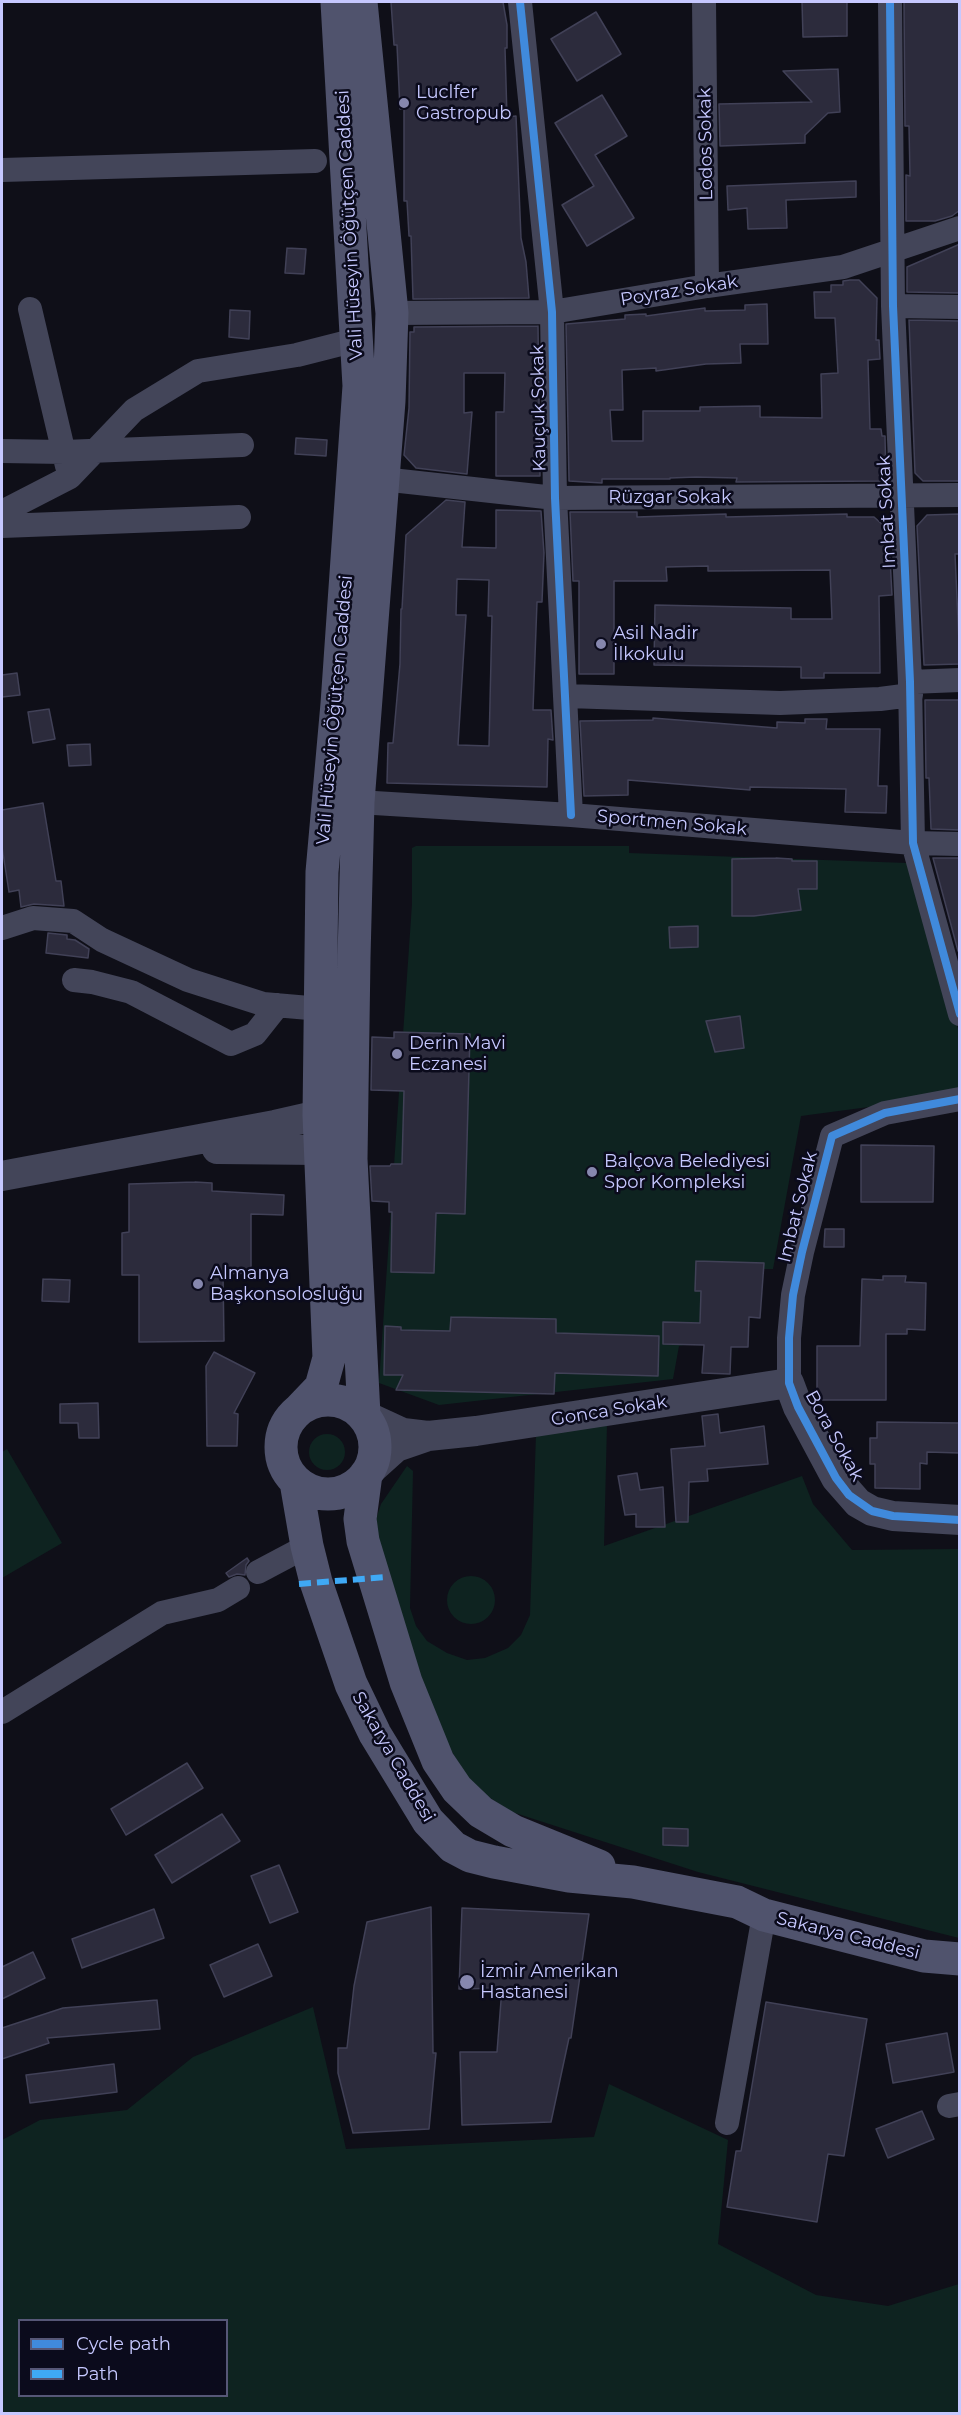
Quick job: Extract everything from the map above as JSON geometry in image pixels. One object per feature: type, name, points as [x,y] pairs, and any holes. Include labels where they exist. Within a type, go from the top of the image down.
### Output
[{"type":"main road","name":"Vali Hüseyin Öğütçen Caddesi","points":[[300,1409],[321,1387],[329,1358],[319,1150],[322,872],[337,704],[359,386],[337,2]]},
{"type":"main road","name":"Vali Hüseyin Öğütçen Caddesi","points":[[361,2],[392,313],[389,401],[358,802],[351,1158],[364,1415]]},
{"type":"main road","points":[[319,1115],[351,1158]]},
{"type":"main road","points":[[336,1401],[352,1404],[364,1415],[375,1445],[374,1460],[366,1474],[348,1490],[334,1494],[319,1494],[296,1482],[288,1472],[283,1459],[282,1439],[287,1422],[300,1409],[315,1402],[336,1401]]},
{"type":"main road","name":"Sakarya Caddesi","points":[[366,1474],[360,1519],[363,1541],[406,1682],[438,1761],[457,1789],[481,1812],[513,1831],[633,1882]]},
{"type":"main road","name":"Sakarya Caddesi","points":[[296,1482],[316,1582],[351,1684],[375,1734],[428,1821],[453,1847],[470,1856],[494,1862],[569,1876],[633,1882],[737,1902],[764,1915],[924,1956],[960,1959]]},
{"type":"street","name":"Kauçuk Sokak","points":[[520,2],[552,312],[555,498],[567,696],[571,815]]},
{"type":"street","name":"Lodos Sokak","points":[[704,2],[707,286]]},
{"type":"street","name":"Imbat Sokak","points":[[890,2],[893,306],[910,688],[913,843],[960,1014]]},
{"type":"street","points":[[2,170],[315,161]]},
{"type":"street","name":"Poyraz Sokak","points":[[392,313],[552,312],[707,286],[843,267],[960,228]]},
{"type":"street","points":[[893,306],[960,307]]},
{"type":"street","points":[[30,309],[70,477]]},
{"type":"street","points":[[2,512],[70,477],[134,410],[198,371],[297,355],[356,340]]},
{"type":"street","points":[[2,451],[64,452],[242,445]]},
{"type":"street","name":"Rüzgar Sokak","points":[[382,479],[555,498],[960,495]]},
{"type":"street","points":[[2,526],[239,517]]},
{"type":"street","points":[[567,696],[780,704],[879,699],[910,688],[960,680]]},
{"type":"street","name":"Sportmen Sokak","points":[[358,802],[571,815],[913,843],[960,844]]},
{"type":"street","points":[[2,928],[33,918],[73,921],[102,940],[188,980],[263,1004],[321,1008]]},
{"type":"street","points":[[74,980],[131,992],[231,1044],[255,1034],[278,1005]]},
{"type":"street","name":"Imbat Sokak","points":[[789,1383],[789,1338],[793,1295],[832,1136],[885,1113],[960,1099]]},
{"type":"street","points":[[2,1176],[319,1115]]},
{"type":"street","points":[[142,1150],[319,1150]]},
{"type":"street","name":"Gonca Sokak","points":[[428,1436],[476,1431],[789,1383]]},
{"type":"street","name":"Bora Sokak","points":[[789,1383],[798,1407],[836,1478],[858,1503],[872,1511],[893,1516],[960,1520]]},
{"type":"street","points":[[364,1415],[403,1433],[428,1436]]},
{"type":"street","points":[[366,1474],[396,1447],[428,1436]]},
{"type":"street","points":[[258,1572],[307,1546]]},
{"type":"street","points":[[2,1712],[162,1613],[218,1600],[238,1588]]},
{"type":"street","points":[[727,2123],[764,1915]]},
{"type":"green space","name":"Balçova Belediyesi Spor Kompleksi","points":[[416,846],[629,846],[629,853],[907,863],[959,1032],[959,1095],[801,1116],[773,1269],[719,1269],[710,1340],[679,1346],[673,1379],[439,1405],[379,1383],[412,904],[412,848]]},
{"type":"green space","points":[[607,1424],[604,1546],[802,1476],[813,1504],[852,1550],[959,1549],[959,1938],[698,1872],[512,1812],[473,1787],[437,1727],[381,1556],[376,1519],[381,1504],[407,1466],[413,1471],[410,1608],[416,1626],[427,1641],[447,1653],[467,1660],[485,1658],[508,1648],[521,1635],[530,1615],[536,1434]]},
{"type":"green space","points":[[327,1434],[340,1439],[345,1452],[340,1465],[327,1470],[314,1465],[309,1452],[314,1439]]},
{"type":"green space","points":[[7,1449],[62,1543],[2,1578],[2,1452]]},
{"type":"green space","points":[[471,1576],[488,1583],[495,1600],[488,1617],[471,1624],[454,1617],[447,1600],[454,1583]]},
{"type":"green space","points":[[313,2007],[346,2149],[594,2137],[609,2084],[728,2140],[718,2244],[816,2295],[888,2306],[959,2284],[959,2413],[2,2413],[2,2140],[40,2120],[127,2110],[193,2057]]},
{"type":"building","points":[[391,2],[503,2],[507,25],[507,48],[505,48],[507,117],[516,116],[521,238],[529,298],[413,299],[411,236],[409,236],[407,201],[404,201],[404,109],[400,109],[397,45],[394,45]]},
{"type":"building","points":[[802,2],[847,2],[847,36],[803,37]]},
{"type":"building","points":[[904,2],[960,2],[960,210],[952,216],[935,221],[906,221],[906,175],[910,176],[909,126],[905,126]]},
{"type":"building","points":[[596,12],[621,54],[577,81],[551,39]]},
{"type":"building","points":[[838,69],[840,112],[828,113],[805,135],[805,143],[720,146],[719,104],[812,102],[783,71]]},
{"type":"building","points":[[602,95],[627,136],[595,155],[634,218],[587,246],[562,205],[594,186],[555,123]]},
{"type":"building","points":[[856,181],[856,197],[786,200],[787,228],[748,229],[747,208],[728,210],[727,186]]},
{"type":"building","points":[[960,244],[960,293],[907,292],[907,267]]},
{"type":"building","points":[[287,248],[306,249],[304,274],[285,273]]},
{"type":"building","points":[[859,280],[877,298],[876,340],[879,340],[880,359],[868,360],[870,429],[881,429],[882,436],[885,436],[886,481],[736,482],[737,478],[696,477],[602,479],[602,483],[569,481],[566,324],[625,319],[625,315],[646,314],[646,316],[705,308],[705,311],[745,310],[745,305],[767,304],[768,344],[740,344],[741,363],[706,364],[656,371],[656,368],[622,370],[623,410],[610,410],[612,441],[643,441],[643,411],[700,411],[700,407],[760,406],[760,417],[822,418],[821,374],[838,373],[835,318],[815,318],[814,292],[831,292],[831,285],[843,285],[843,281]]},
{"type":"building","points":[[230,310],[250,311],[249,339],[229,337]]},
{"type":"building","points":[[909,320],[960,321],[960,481],[923,481],[915,473]]},
{"type":"building","points":[[538,326],[540,476],[496,476],[496,412],[504,412],[505,373],[464,373],[464,413],[472,412],[467,474],[416,468],[404,455],[409,408],[410,332],[414,332],[414,327]]},
{"type":"building","points":[[296,438],[327,440],[326,456],[295,454]]},
{"type":"building","points":[[446,500],[465,502],[462,547],[496,548],[496,510],[541,511],[544,553],[542,602],[537,602],[533,710],[551,710],[553,740],[548,739],[547,787],[387,783],[388,743],[393,743],[400,664],[406,535]],"holes":[[[457,579],[489,580],[488,616],[492,616],[489,746],[458,745],[466,615],[456,615]]]},
{"type":"building","points":[[570,512],[637,512],[637,517],[847,514],[847,517],[874,517],[884,526],[884,565],[890,558],[892,595],[879,596],[880,673],[824,673],[824,678],[801,678],[801,667],[654,665],[655,605],[791,608],[791,619],[832,619],[830,570],[708,571],[708,566],[666,567],[667,581],[614,581],[614,674],[579,674],[579,581],[573,581]]},
{"type":"building","points":[[960,514],[960,554],[955,554],[960,664],[924,665],[917,526],[927,515]]},
{"type":"building","points":[[17,673],[20,695],[2,697],[2,675]]},
{"type":"building","points":[[925,700],[960,700],[960,830],[931,829],[929,778],[926,778]]},
{"type":"building","points":[[49,709],[55,739],[33,743],[28,712]]},
{"type":"building","points":[[653,718],[777,728],[777,722],[805,723],[805,719],[827,719],[826,729],[880,729],[878,786],[887,786],[886,813],[845,812],[846,789],[750,787],[750,790],[628,780],[628,795],[584,796],[580,721],[653,720]]},
{"type":"building","points":[[90,744],[91,765],[69,766],[67,745]]},
{"type":"building","points":[[43,803],[56,881],[61,881],[64,906],[34,904],[21,907],[19,890],[9,892],[2,847],[2,810]]},
{"type":"building","points":[[933,858],[960,858],[960,951],[958,951]]},
{"type":"building","points":[[732,859],[792,859],[792,861],[817,861],[817,889],[798,889],[801,910],[754,916],[732,916]]},
{"type":"building","points":[[698,926],[698,947],[670,948],[669,927]]},
{"type":"building","points":[[48,933],[67,935],[67,939],[75,940],[89,949],[88,958],[46,953]]},
{"type":"building","points":[[740,1016],[744,1048],[715,1052],[706,1021]]},
{"type":"building","points":[[394,1032],[470,1034],[465,1214],[436,1213],[434,1273],[391,1272],[392,1212],[389,1212],[389,1202],[372,1201],[370,1166],[402,1164],[404,1091],[371,1090],[372,1037],[394,1038]]},
{"type":"building","points":[[861,1145],[934,1146],[933,1202],[861,1202]]},
{"type":"building","points":[[212,1183],[212,1191],[284,1195],[283,1215],[251,1214],[251,1273],[223,1274],[224,1341],[139,1342],[139,1275],[122,1275],[122,1233],[129,1232],[129,1184]]},
{"type":"building","points":[[825,1229],[844,1229],[844,1247],[824,1247]]},
{"type":"building","points":[[696,1261],[764,1263],[760,1318],[749,1317],[748,1347],[731,1347],[730,1374],[702,1373],[704,1345],[663,1344],[663,1322],[700,1323],[701,1291],[695,1291]]},
{"type":"building","points":[[883,1276],[906,1276],[905,1282],[926,1283],[925,1330],[907,1329],[907,1334],[886,1334],[886,1400],[817,1400],[817,1346],[860,1346],[862,1279],[883,1280]]},
{"type":"building","points":[[43,1279],[70,1280],[69,1302],[42,1301]]},
{"type":"building","points":[[451,1317],[556,1319],[556,1333],[659,1336],[658,1376],[555,1373],[554,1394],[396,1390],[403,1375],[384,1375],[385,1326],[401,1327],[401,1330],[450,1331]]},
{"type":"building","points":[[214,1352],[255,1373],[234,1413],[238,1414],[237,1446],[207,1446],[206,1366]]},
{"type":"building","points":[[98,1403],[99,1438],[79,1438],[78,1423],[60,1423],[60,1404]]},
{"type":"building","points":[[718,1414],[720,1433],[764,1426],[768,1464],[707,1469],[708,1481],[689,1482],[688,1522],[676,1522],[671,1449],[705,1446],[702,1416]]},
{"type":"building","points":[[877,1422],[960,1423],[960,1453],[927,1452],[927,1464],[920,1463],[920,1489],[875,1488],[875,1464],[870,1464],[870,1438],[877,1438]]},
{"type":"building","points":[[637,1473],[640,1490],[663,1487],[665,1527],[636,1527],[636,1514],[625,1515],[618,1476]]},
{"type":"building","points":[[247,1558],[249,1561],[245,1575],[237,1574],[229,1577],[226,1573]]},
{"type":"building","points":[[187,1763],[203,1788],[126,1835],[111,1809]]},
{"type":"building","points":[[222,1814],[240,1841],[172,1883],[155,1855]]},
{"type":"building","points":[[663,1828],[688,1829],[688,1846],[663,1845]]},
{"type":"building","points":[[279,1865],[298,1912],[270,1923],[251,1876]]},
{"type":"building","points":[[431,1907],[433,2053],[436,2053],[429,2129],[353,2133],[338,2073],[338,2048],[347,2048],[354,1986],[367,1922]]},
{"type":"building","points":[[462,1908],[589,1914],[571,2038],[569,2038],[551,2122],[462,2125],[460,2052],[497,2052],[502,1988],[459,1989]]},
{"type":"building","points":[[154,1909],[164,1938],[82,1968],[72,1939]]},
{"type":"building","points":[[258,1944],[272,1976],[224,1997],[210,1965]]},
{"type":"building","points":[[33,1952],[45,1978],[2,1999],[2,1967]]},
{"type":"building","points":[[157,2000],[160,2029],[47,2038],[49,2043],[2,2059],[2,2028],[63,2008]]},
{"type":"building","points":[[766,2002],[867,2019],[844,2156],[828,2154],[817,2222],[727,2207],[736,2151],[741,2151]]},
{"type":"building","points":[[947,2033],[954,2072],[893,2083],[886,2044]]},
{"type":"building","points":[[114,2064],[117,2092],[30,2103],[26,2075]]},
{"type":"building","points":[[922,2111],[934,2139],[888,2158],[876,2129]]},
{"type":"marked path","points":[[299,1584],[386,1577]]},
{"type":"cycle path","points":[[520,2],[552,312],[555,498],[571,815]]},
{"type":"cycle path","points":[[890,2],[893,306],[910,682],[913,843],[960,1014]]},
{"type":"cycle path","points":[[960,1099],[885,1113],[832,1136],[802,1252],[793,1295],[789,1338],[789,1383],[798,1407],[836,1478],[849,1495],[872,1511],[893,1516],[960,1520]]},
{"type":"place","name":"Luclfer Gastropub","points":[[404,103]]},
{"type":"place","name":"Asil Nadir İlkokulu","points":[[601,644]]},
{"type":"place","name":"Derin Mavi Eczanesi","points":[[397,1054]]},
{"type":"place","name":"Balçova Belediyesi Spor Kompleksi","points":[[592,1172]]},
{"type":"place","name":"Almanya Başkonsolosluğu","points":[[198,1284]]},
{"type":"place","name":"İzmir Amerikan Hastanesi","points":[[467,1982]]}]
